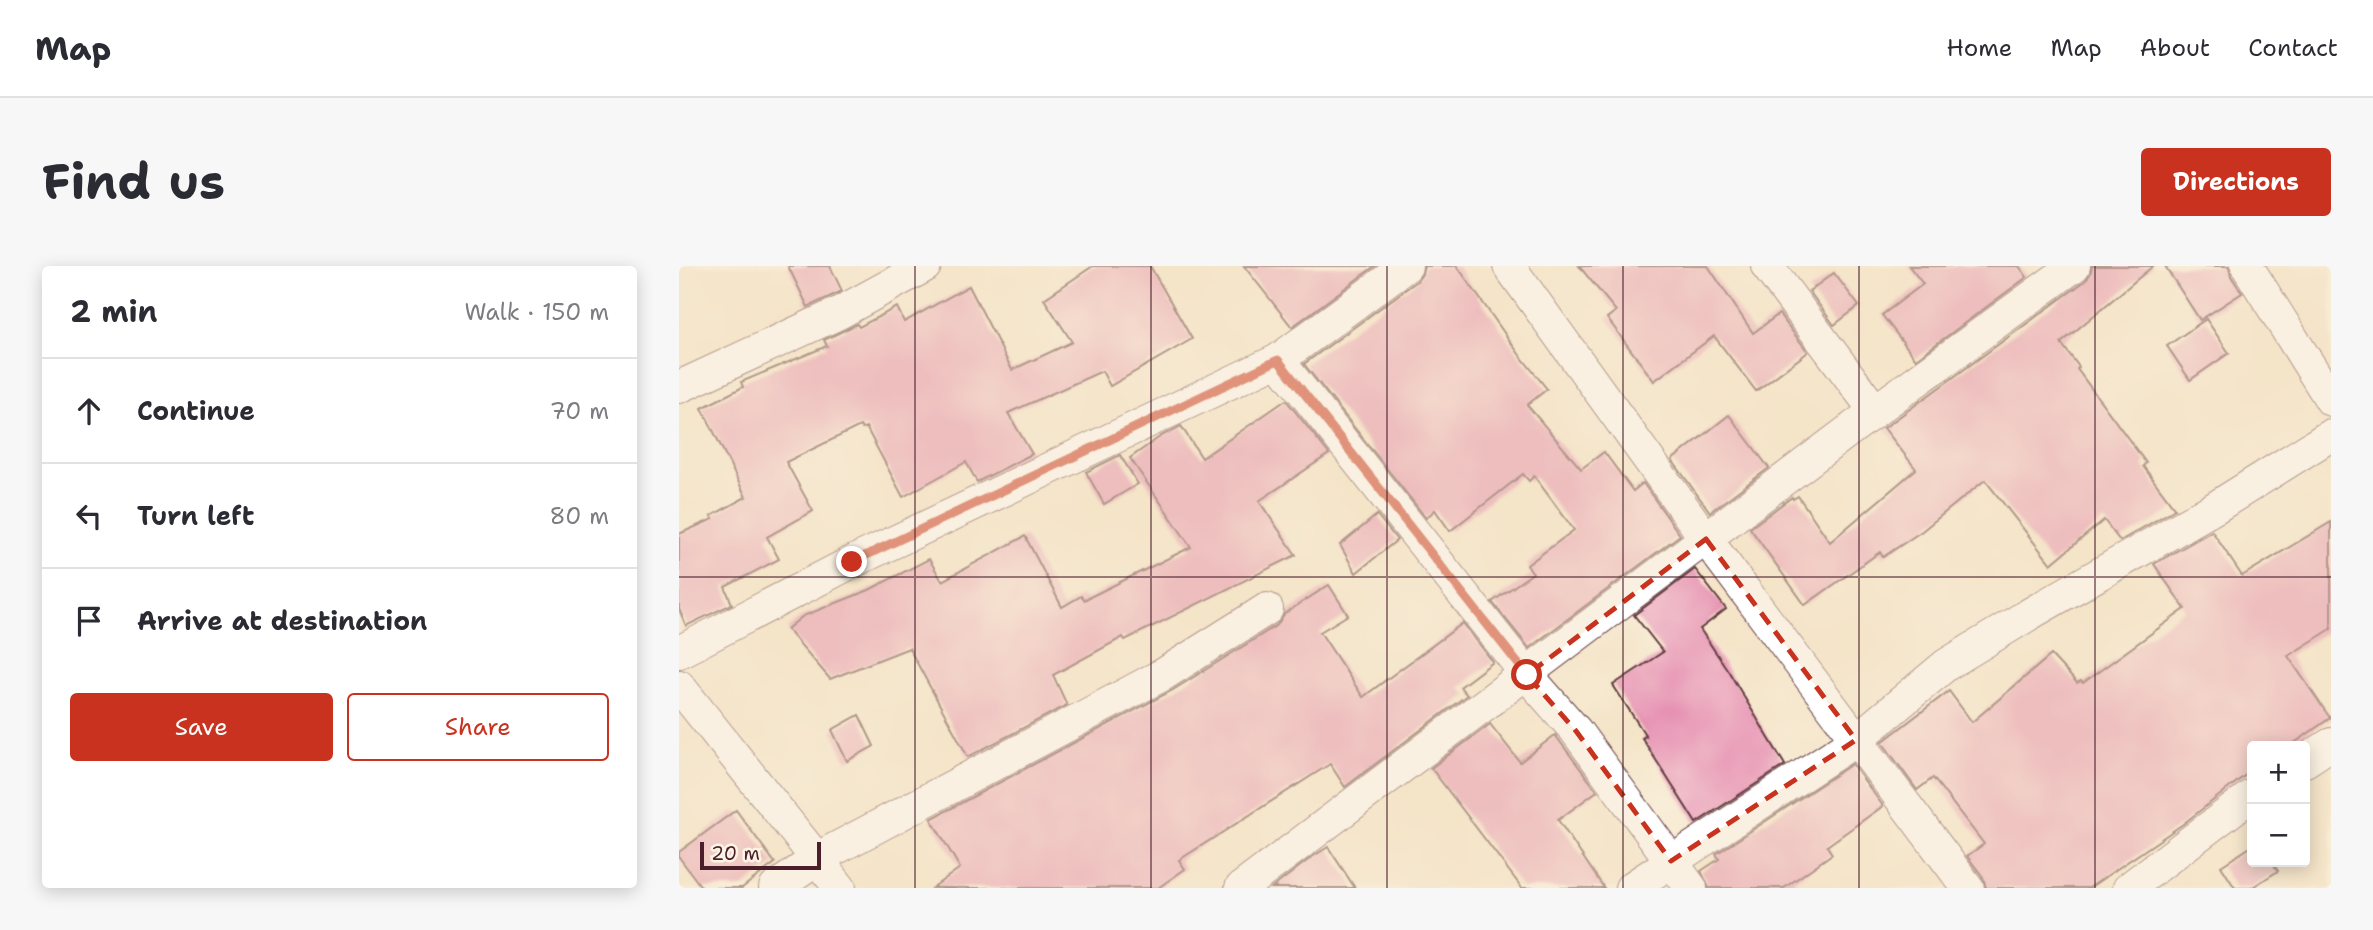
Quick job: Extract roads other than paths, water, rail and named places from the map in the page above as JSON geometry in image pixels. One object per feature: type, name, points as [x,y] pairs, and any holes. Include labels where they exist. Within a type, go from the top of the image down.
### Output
[{"type":"street","points":[[679,387],[839,313],[925,266]]},
{"type":"street","points":[[679,652],[852,562],[1278,360],[1406,266]]},
{"type":"street","points":[[1509,266],[1706,539],[1968,888]]},
{"type":"street","points":[[1767,266],[1875,411]]},
{"type":"street","points":[[1241,888],[1875,411],[2040,276],[2074,266]]},
{"type":"street","points":[[2247,266],[2331,400]]},
{"type":"street","points":[[1278,360],[1527,675],[1576,731],[1691,888]]},
{"type":"street","points":[[1631,888],[1856,740],[1946,665],[2216,507],[2331,435]]},
{"type":"street","points":[[775,888],[816,859],[1164,674],[1267,609]]},
{"type":"street","points":[[679,686],[840,888]]},
{"type":"street","points":[[2310,758],[2331,744]]},
{"type":"street","points":[[2129,888],[2247,799]]}]
